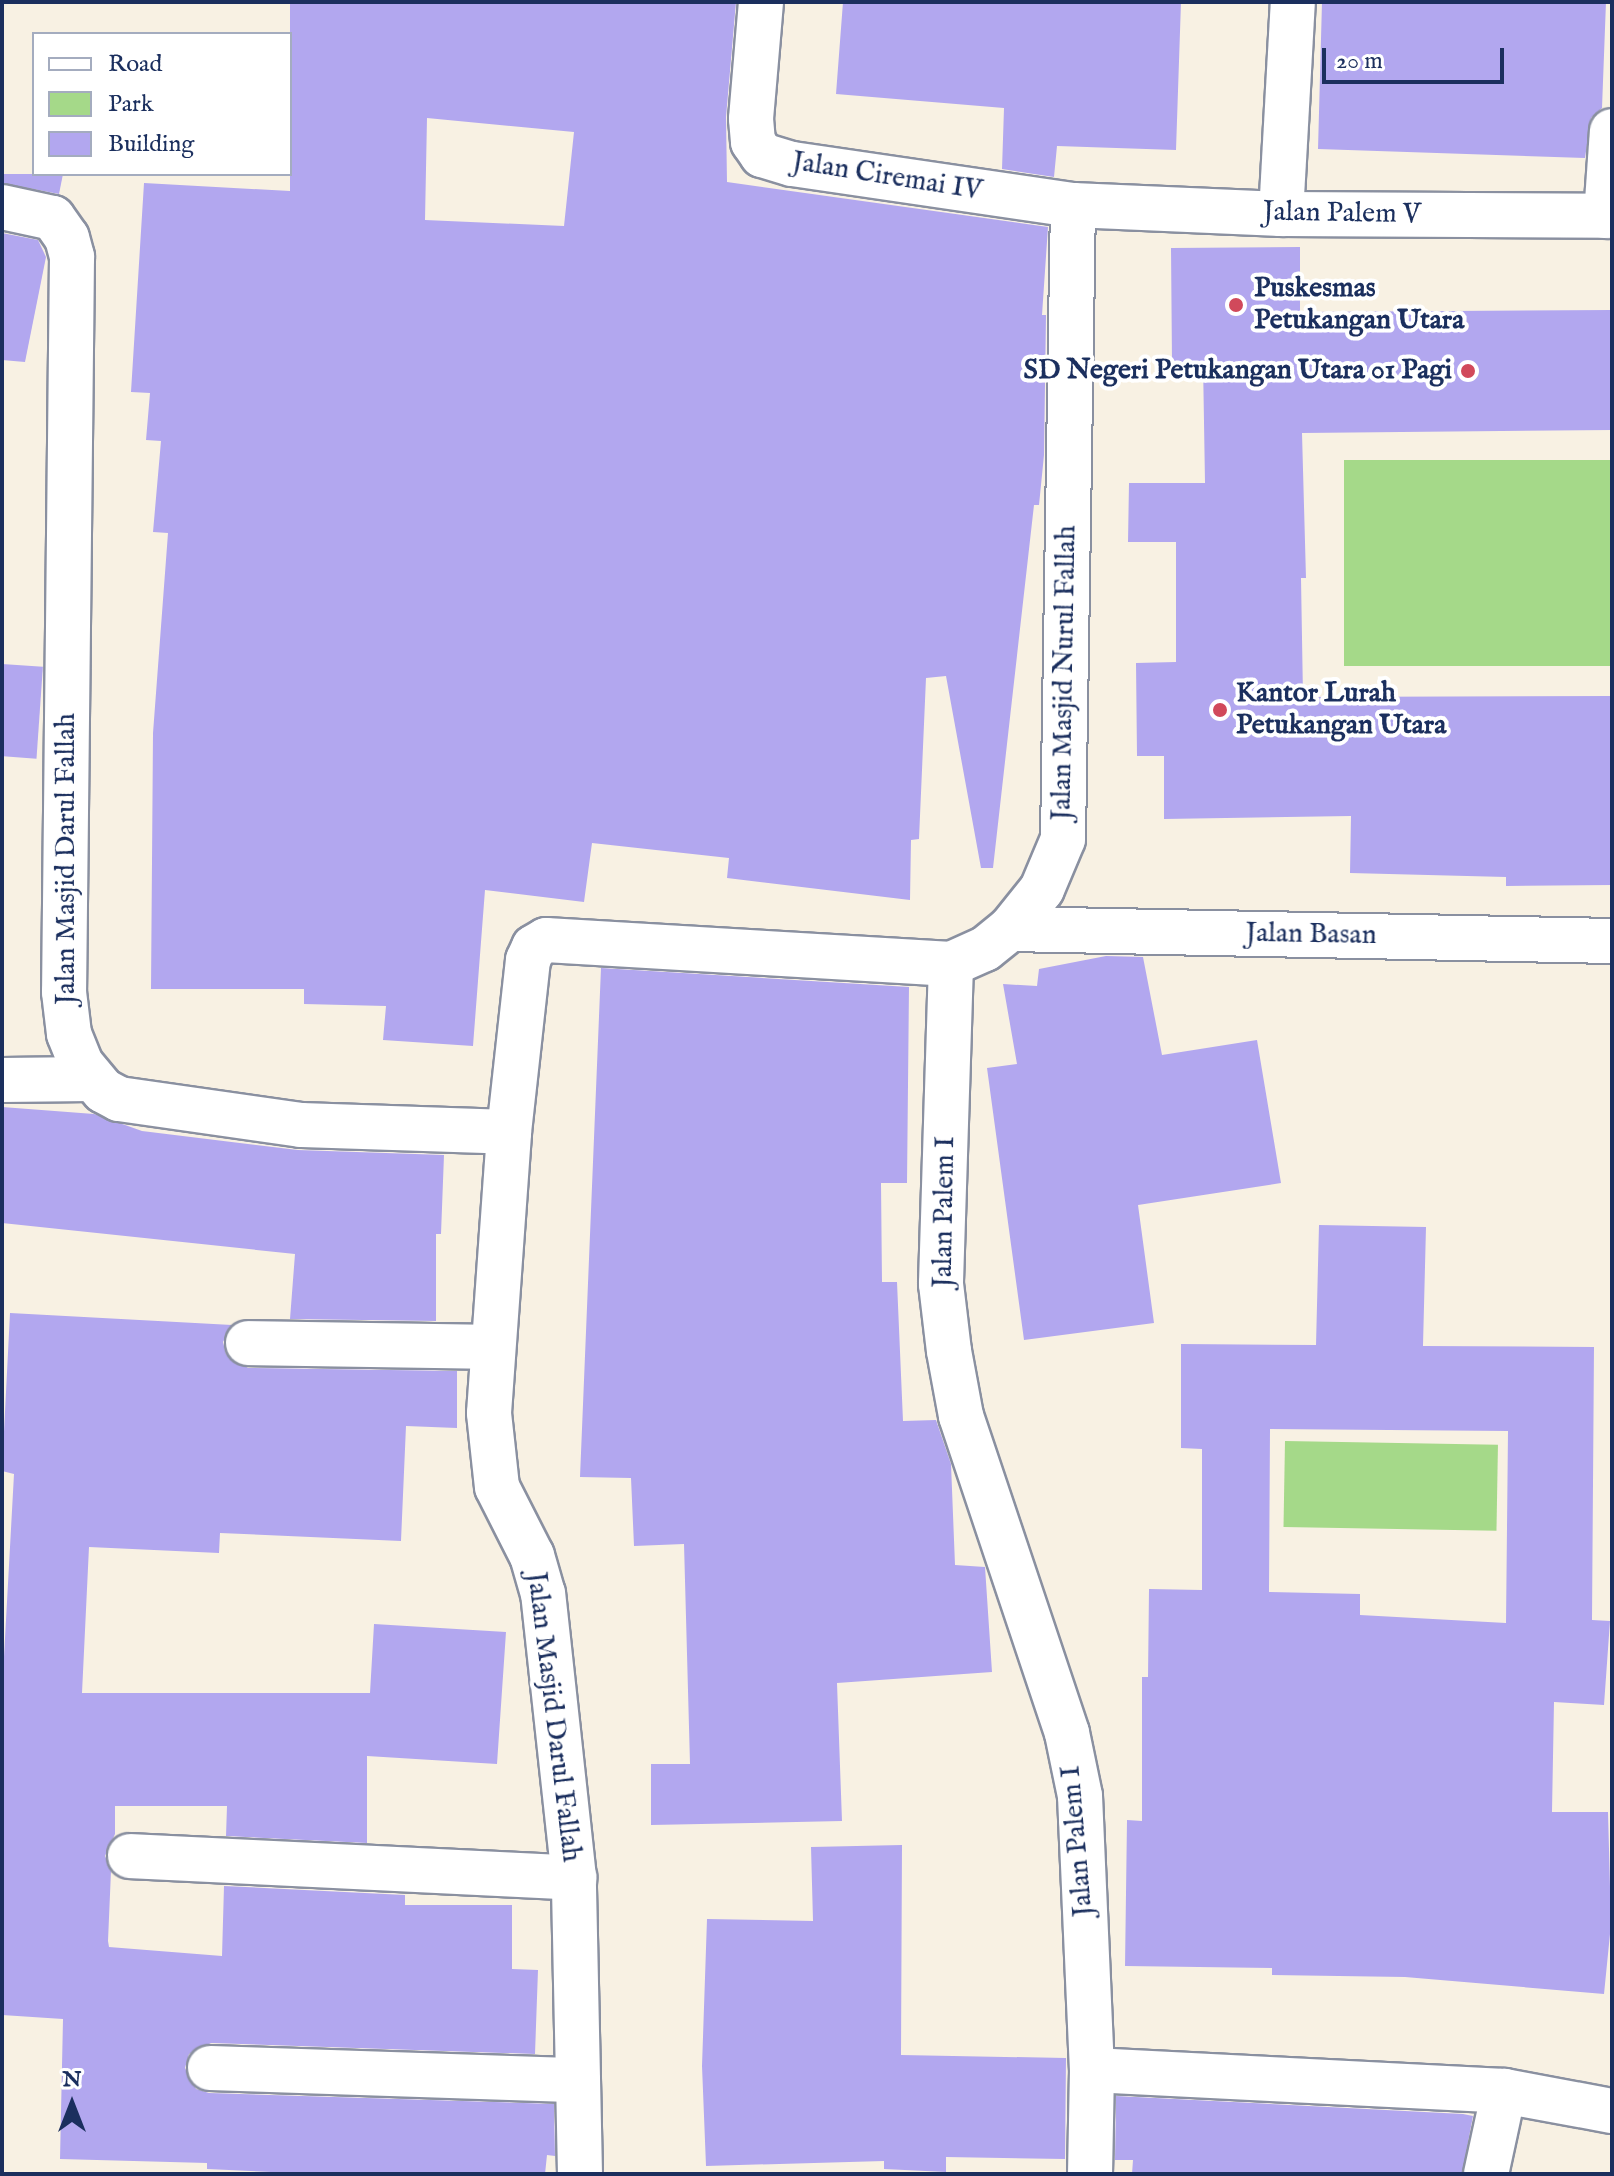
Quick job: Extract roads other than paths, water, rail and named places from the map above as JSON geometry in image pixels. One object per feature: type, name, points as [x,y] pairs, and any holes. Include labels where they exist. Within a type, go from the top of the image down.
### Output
[{"type":"street","name":"Jalan Ciremai IV","points":[[761,2],[751,119],[753,142],[762,155],[792,164],[1073,205]]},
{"type":"street","points":[[1281,214],[1293,2]]},
{"type":"street","points":[[1609,216],[1612,131]]},
{"type":"street","name":"Jalan Palem V","points":[[1073,205],[1281,214],[1609,216]]},
{"type":"street","name":"Jalan Masjid Nurul Fallah","points":[[509,1132],[528,960],[534,947],[546,940],[951,964],[985,949],[1010,929],[1042,889],[1063,839],[1073,205]]},
{"type":"street","name":"Jalan Masjid Darul Fallah","points":[[2,207],[53,218],[67,238],[72,257],[64,992],[69,1034],[91,1079]]},
{"type":"street","name":"Jalan Basan","points":[[1010,929],[1612,941]]},
{"type":"street","name":"Jalan Palem I","points":[[951,964],[941,1284],[961,1416],[1067,1733],[1080,1796],[1092,2070],[1090,2174]]},
{"type":"street","points":[[2,1080],[91,1079],[119,1099],[301,1125],[509,1132]]},
{"type":"street","name":"Jalan Masjid Darul Fallah","points":[[509,1132],[489,1413],[497,1487],[532,1556],[543,1594],[574,1878],[580,2174]]},
{"type":"street","points":[[248,1343],[493,1347]]},
{"type":"street","points":[[130,1856],[574,1878]]},
{"type":"street","points":[[210,2068],[578,2080]]},
{"type":"street","points":[[1092,2070],[1504,2091],[1612,2111]]},
{"type":"street","points":[[1486,2174],[1504,2091]]},
{"type":"place","name":"Puskesmas Petukangan Utara","points":[[1236,305]]},
{"type":"place","name":"SD Negeri Petukangan Utara 01 Pagi","points":[[1468,371]]},
{"type":"place","name":"Kantor Lurah Petukangan Utara","points":[[1220,710]]}]
